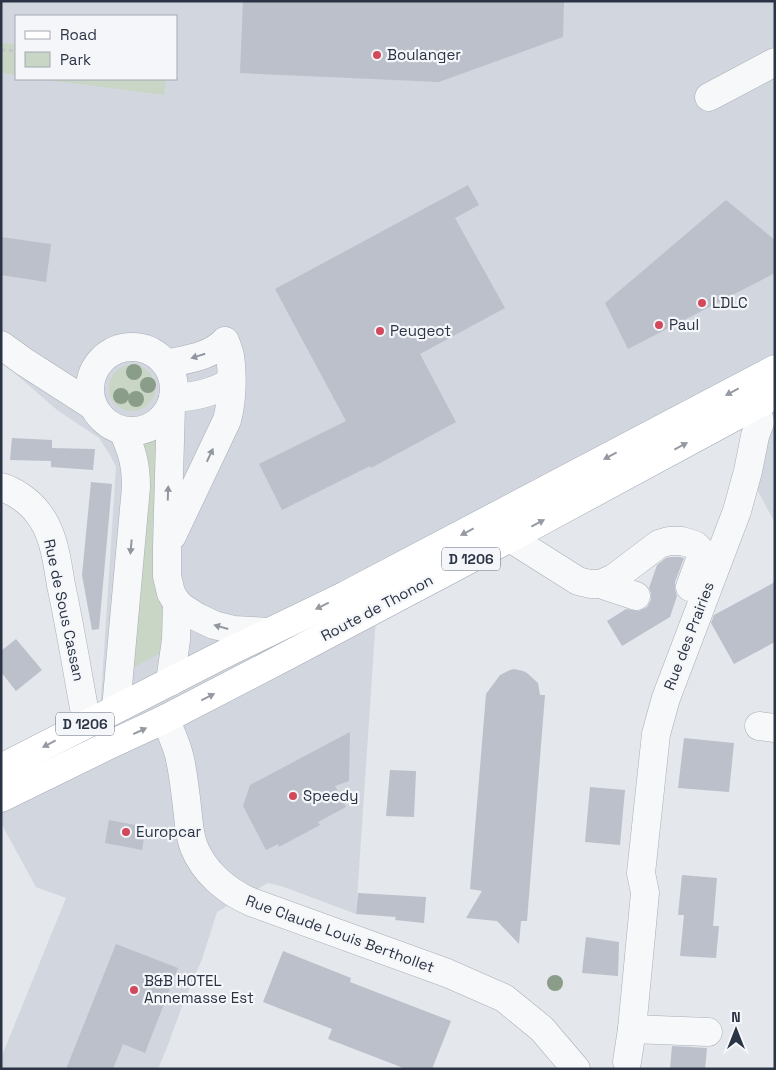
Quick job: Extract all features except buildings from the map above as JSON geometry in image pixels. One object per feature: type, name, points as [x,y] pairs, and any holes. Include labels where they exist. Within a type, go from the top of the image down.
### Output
[{"type":"main road","name":"Route de Thonon","points":[[1,768],[116,708],[354,591],[775,369]]},
{"type":"main road","name":"Route de Thonon","points":[[1,798],[165,719],[510,538],[765,400]]},
{"type":"main road","points":[[165,719],[170,682]]},
{"type":"street","points":[[709,97],[775,62]]},
{"type":"street","points":[[166,364],[199,356],[218,348],[225,341],[230,356],[231,382],[231,405],[227,420],[166,547]]},
{"type":"street","points":[[1,345],[93,406]]},
{"type":"street","points":[[170,682],[176,640],[177,603],[169,584],[166,547],[172,402],[174,380],[166,364],[157,355],[151,351],[126,347],[108,354],[95,368],[90,380],[90,393],[98,416],[123,431],[130,432],[143,430],[155,425],[165,416],[172,402],[215,391],[231,382]]},
{"type":"street","name":"Rue des Prairies","points":[[641,873],[656,734],[666,698],[737,511],[765,400]]},
{"type":"street","points":[[116,708],[136,487],[136,469],[133,456],[123,431]]},
{"type":"street","name":"Rue de Sous Cassan","points":[[1,487],[13,492],[38,513],[52,541],[73,642],[87,724]]},
{"type":"street","points":[[510,538],[578,581],[600,584],[636,596]]},
{"type":"street","points":[[600,584],[614,578],[658,544],[669,541],[682,541],[695,545],[701,551],[701,557],[684,604]]},
{"type":"street","points":[[177,603],[197,617],[214,625],[234,630],[269,632]]},
{"type":"street","name":"Rue Claude Louis Berthollet","points":[[165,719],[179,753],[194,847],[207,869],[221,884],[251,902],[447,973],[504,998],[542,1030],[576,1069]]},
{"type":"street","points":[[622,981],[633,884],[641,873]]},
{"type":"street","points":[[627,1062],[645,893],[641,873]]},
{"type":"street","points":[[632,1029],[708,1032]]},
{"type":"path","points":[[1,50],[15,51]]},
{"type":"shaded area","points":[[1,1],[775,1],[775,523],[754,484],[768,410],[378,587],[356,914],[268,883],[217,912],[202,959],[158,1069],[1,1069],[1,1058],[66,898],[36,887],[1,823],[1,782],[99,728],[116,467],[99,438],[57,410],[1,363]]},
{"type":"green space","points":[[1,43],[15,44],[15,75],[1,73]]},
{"type":"green space","points":[[49,80],[166,80],[164,95]]},
{"type":"green space","points":[[132,365],[145,369],[151,375],[155,388],[151,401],[145,407],[132,411],[119,407],[113,401],[109,388],[113,375],[119,369]]},
{"type":"green space","points":[[157,432],[164,600],[163,652],[130,669],[138,439]]},
{"type":"place","name":"Boulanger","points":[[377,55]]},
{"type":"place","name":"LDLC","points":[[702,303]]},
{"type":"place","name":"Paul","points":[[659,325]]},
{"type":"place","name":"Peugeot","points":[[380,331]]},
{"type":"place","name":"Speedy","points":[[293,796]]},
{"type":"place","name":"Europcar","points":[[126,832]]},
{"type":"place","name":"B&B HOTEL Annemasse Est","points":[[134,990]]}]
